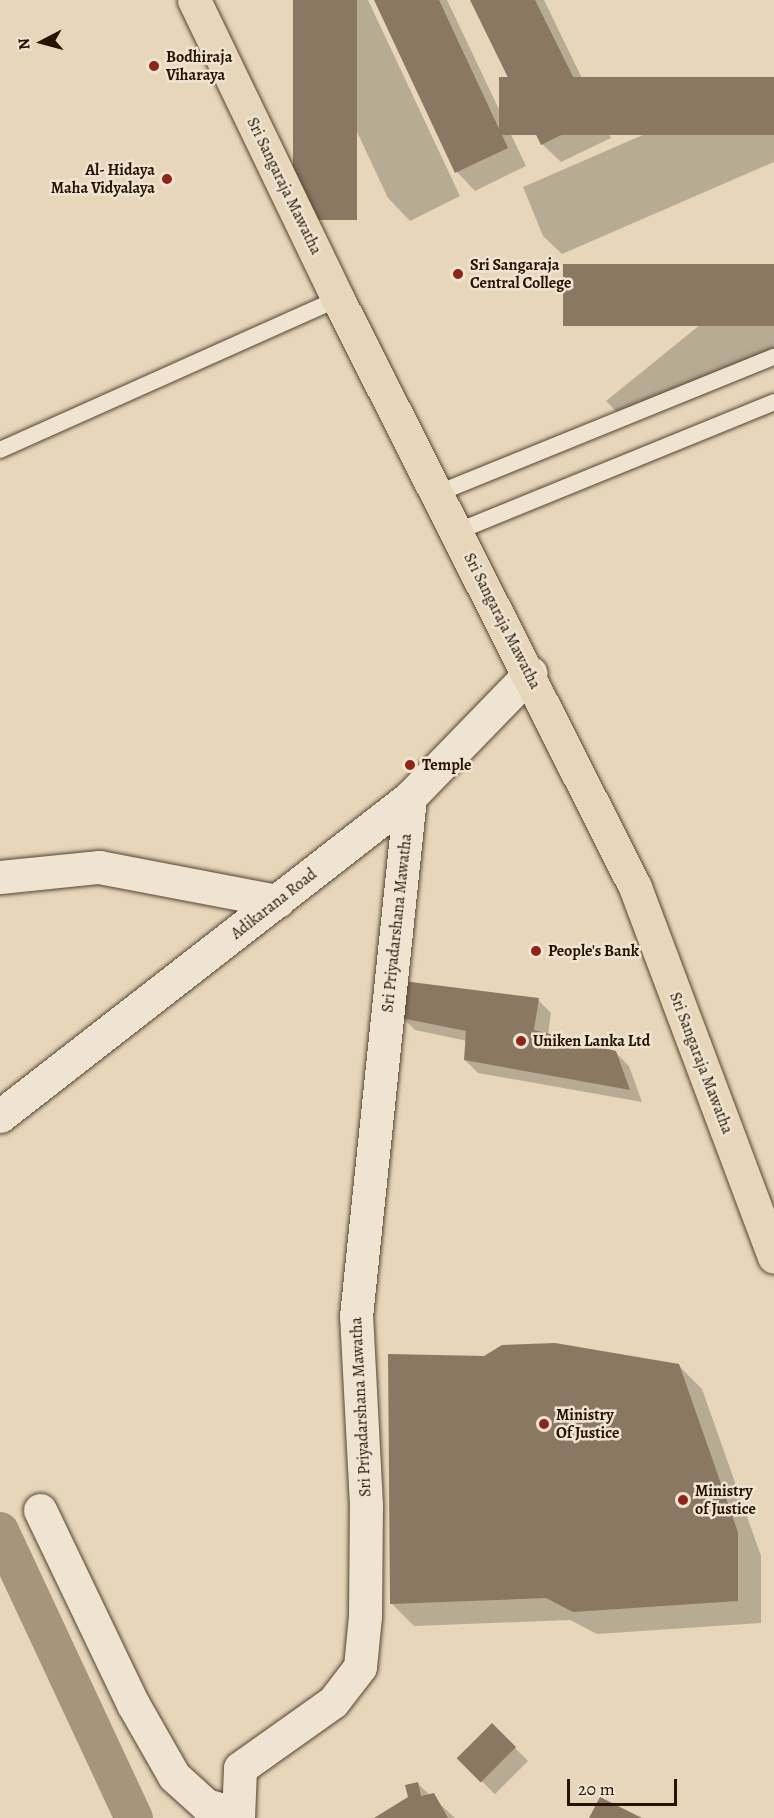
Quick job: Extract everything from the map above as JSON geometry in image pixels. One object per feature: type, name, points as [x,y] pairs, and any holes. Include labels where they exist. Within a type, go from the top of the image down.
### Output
[{"type":"highway","name":"Sri Sangaraja Mawatha","points":[[194,0],[338,299],[436,494],[530,673],[635,887],[774,1257]]},
{"type":"street","name":"Adikarana Road","points":[[0,1116],[410,797],[530,673]]},
{"type":"street","name":"Sri Priyadarshana Mawatha","points":[[237,1816],[240,1768],[333,1702],[360,1667],[365,1616],[366,1505],[356,1316],[410,797]]},
{"type":"street","points":[[0,877],[99,867],[278,901]]},
{"type":"street","points":[[40,1510],[133,1704],[174,1776],[206,1805],[237,1816]]},
{"type":"lane","points":[[0,450],[338,299]]},
{"type":"lane","points":[[436,494],[774,357]]},
{"type":"lane","points":[[456,532],[774,402]]},
{"type":"building","points":[[293,0],[357,0],[357,220],[293,220]]},
{"type":"building","points":[[374,0],[439,0],[508,148],[455,173]]},
{"type":"building","points":[[470,0],[535,0],[594,119],[541,145]]},
{"type":"building","points":[[499,77],[774,77],[774,135],[499,135]]},
{"type":"building","points":[[563,264],[774,264],[774,326],[563,326]]},
{"type":"building","name":"Uniken Lanka Ltd","points":[[403,981],[539,998],[534,1030],[616,1051],[630,1090],[464,1060],[466,1031],[401,1018]]},
{"type":"building","name":"Ministry Of Justice","points":[[555,1343],[679,1364],[738,1532],[738,1601],[573,1612],[546,1598],[390,1604],[388,1354],[484,1356],[502,1345]]},
{"type":"building","points":[[492,1723],[516,1747],[481,1782],[457,1758]]},
{"type":"building","points":[[418,1782],[421,1796],[434,1793],[448,1818],[374,1818],[408,1797],[405,1785]]},
{"type":"building","points":[[600,1797],[642,1818],[589,1818]]},
{"type":"waterway","points":[[0,1531],[134,1818]]},
{"type":"place","name":"Bodhiraja Viharaya","points":[[154,66]]},
{"type":"place","name":"Al- Hidaya Maha Vidyalaya","points":[[167,179]]},
{"type":"place","name":"Sri Sangaraja Central College","points":[[458,274]]},
{"type":"place","name":"Temple","points":[[410,765]]},
{"type":"place","name":"People's Bank","points":[[536,951]]},
{"type":"place","name":"Uniken Lanka Ltd","points":[[521,1041]]},
{"type":"place","name":"Ministry Of Justice","points":[[544,1424]]},
{"type":"place","name":"Ministry of Justice","points":[[683,1500]]}]
